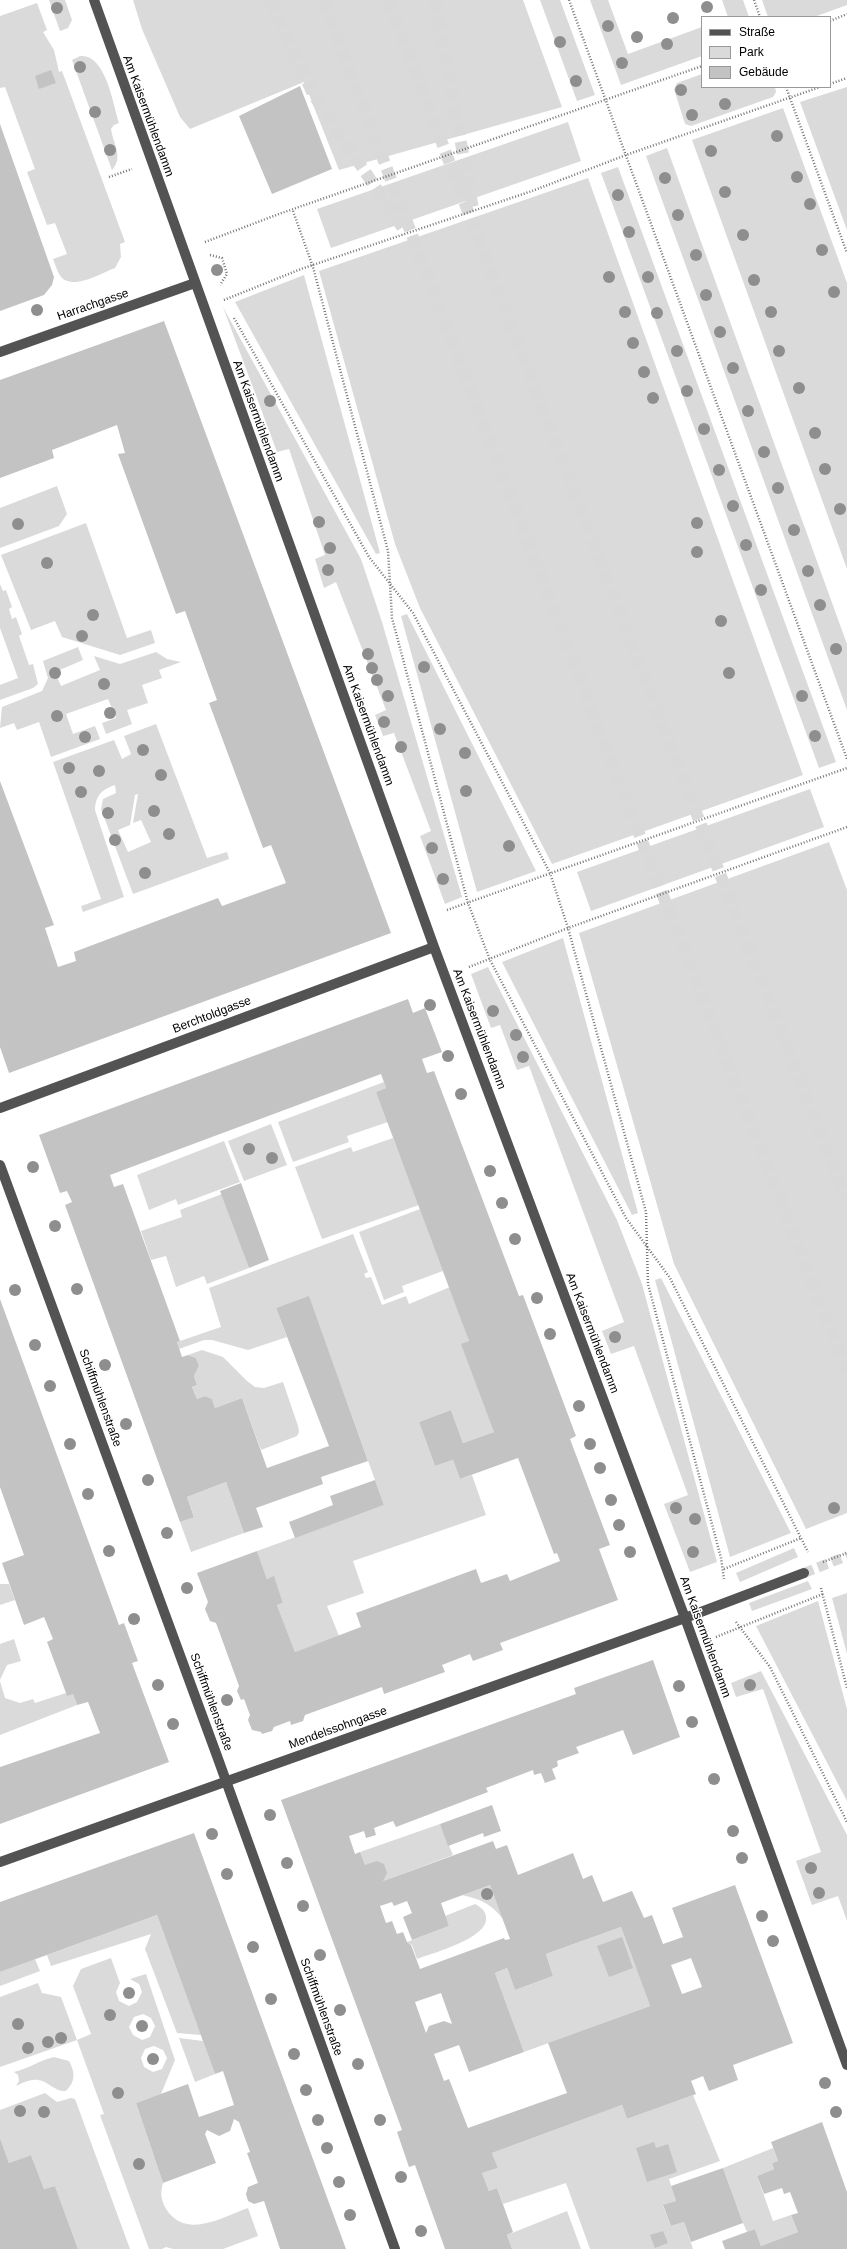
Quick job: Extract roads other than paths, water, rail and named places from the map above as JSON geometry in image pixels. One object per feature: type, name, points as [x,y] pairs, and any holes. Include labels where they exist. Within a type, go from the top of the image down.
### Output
[{"type":"street","name":"Am Kaisermühlendamm","points":[[94,0],[434,947],[685,1618],[847,2065]]},
{"type":"street","name":"Harrachgasse","points":[[0,352],[195,283]]},
{"type":"street","name":"Berchtoldgasse","points":[[0,1108],[434,947]]},
{"type":"street","name":"Schiffmühlenstraße","points":[[0,1165],[395,2249]]},
{"type":"street","name":"Mendelssohngasse","points":[[0,1862],[685,1618],[804,1573]]},
{"type":"tunnel","points":[[270,0],[313,94],[406,233]]},
{"type":"tunnel","points":[[323,0],[606,748],[847,1372]]},
{"type":"tunnel","points":[[388,0],[663,727],[847,1201]]},
{"type":"tunnel","points":[[435,0],[473,209]]},
{"type":"tunnel","points":[[804,1573],[847,1556]]}]
